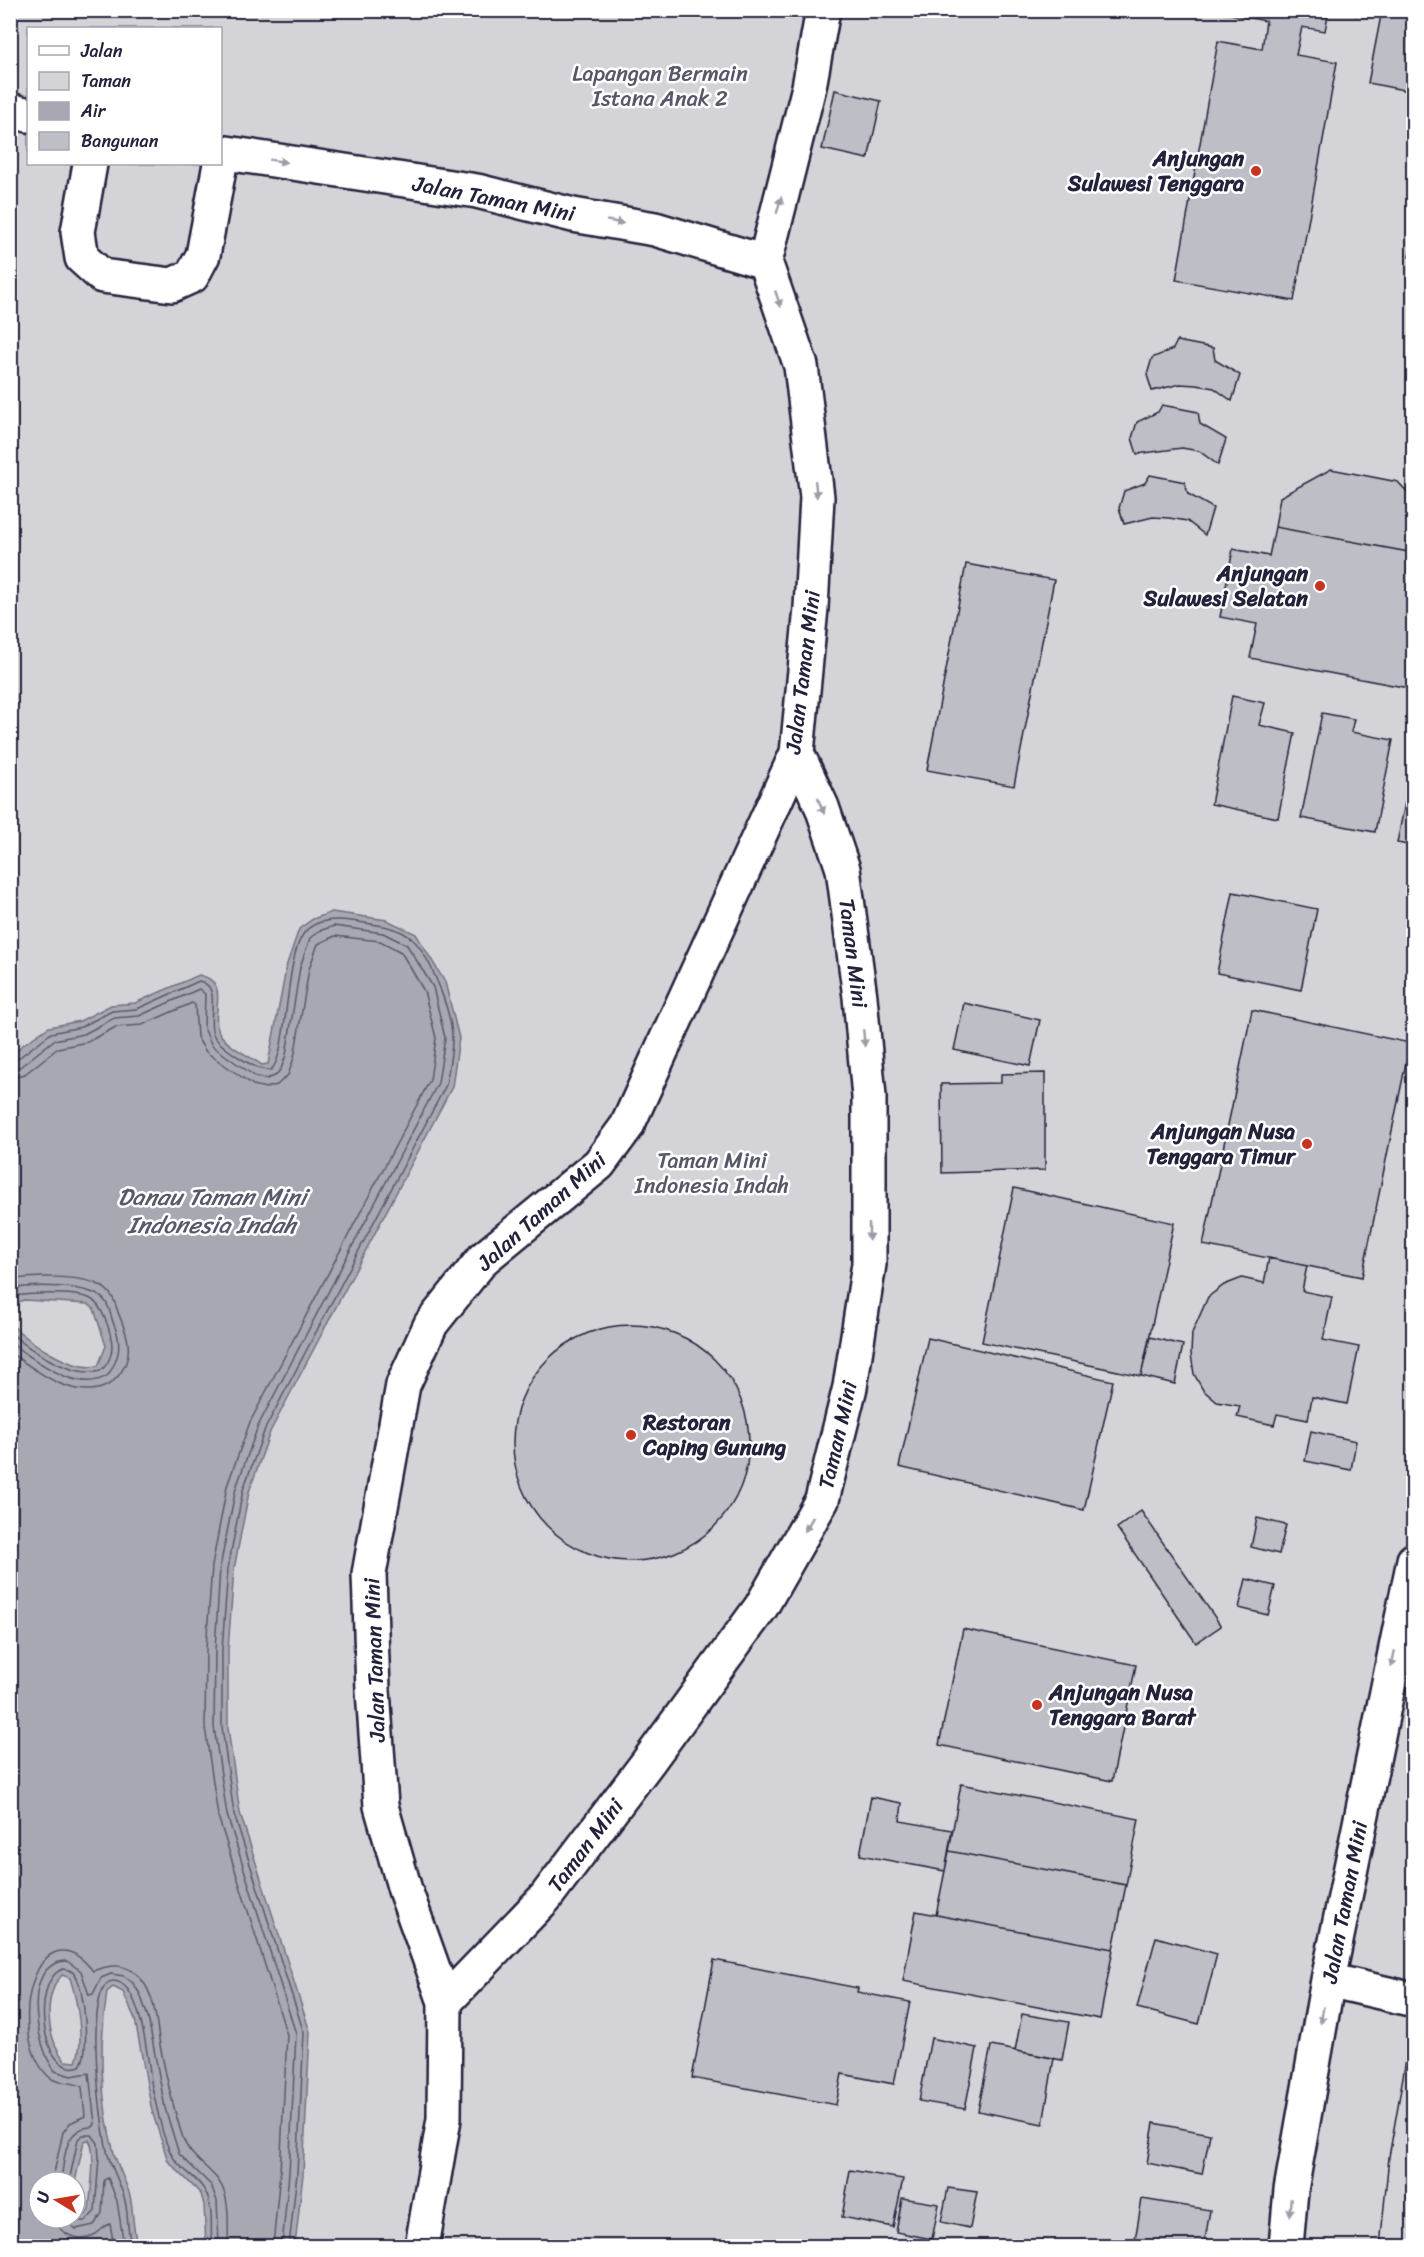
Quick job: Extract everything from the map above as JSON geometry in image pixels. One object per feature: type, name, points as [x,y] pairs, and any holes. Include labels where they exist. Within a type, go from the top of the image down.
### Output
[{"type":"lane","points":[[765,262],[806,98],[823,10]]},
{"type":"lane","points":[[10,110],[27,115]]},
{"type":"lane","name":"Jalan Taman Mini","points":[[222,157],[477,191],[573,215],[655,229],[765,262],[801,366],[817,497],[812,608],[797,753],[627,1126],[599,1164],[483,1259],[432,1324],[403,1385],[369,1574],[373,1690],[381,1806],[405,1890],[445,2002],[444,2119],[422,2247]]},
{"type":"lane","points":[[90,165],[78,232],[82,258],[102,276],[172,285],[192,276],[202,255],[219,165]]},
{"type":"lane","name":"Taman Mini","points":[[445,2002],[545,1898],[648,1762],[761,1607],[822,1500],[850,1387],[869,1263],[869,1097],[860,997],[843,869],[822,807],[797,753]]},
{"type":"lane","name":"Jalan Taman Mini","points":[[1286,2247],[1291,2190],[1328,1980],[1413,1560]]},
{"type":"lane","points":[[1328,1980],[1413,2000]]},
{"type":"green space","name":"Taman Mini Indonesia Indah","points":[[10,11],[1413,11],[1413,2246],[11,2246]]},
{"type":"water","name":"Danau Taman Mini Indonesia Indah","points":[[332,912],[387,920],[416,934],[445,982],[459,1038],[452,1087],[270,1432],[249,1492],[234,1569],[228,1650],[228,1728],[240,1813],[310,2032],[303,2174],[295,2246],[206,2246],[204,2205],[201,2194],[168,2161],[152,2111],[135,2019],[123,1992],[113,1987],[107,1992],[104,2012],[102,2073],[109,2134],[130,2196],[138,2246],[11,2246],[11,1324],[51,1354],[88,1367],[98,1366],[106,1346],[94,1309],[88,1304],[24,1300],[11,1304],[11,1058],[21,1046],[49,1027],[80,1021],[111,1005],[135,1003],[199,975],[215,984],[218,1000],[216,1017],[220,1034],[234,1047],[262,1065],[268,1064],[287,964],[299,929],[313,919]],"holes":[[[62,1975],[70,1978],[80,2031],[79,2053],[76,2062],[65,2061],[59,2052],[49,2018],[51,1995],[56,1984]]]},
{"type":"building","name":"Anjungan Sulawesi Tenggara","points":[[1210,10],[1329,10],[1325,31],[1302,27],[1296,55],[1337,62],[1294,301],[1176,280],[1218,41],[1262,49],[1266,21]]},
{"type":"building","points":[[1333,10],[1358,10],[1357,15]]},
{"type":"building","points":[[1382,10],[1414,10],[1414,92],[1368,83]]},
{"type":"building","points":[[835,90],[881,101],[868,159],[822,149]]},
{"type":"building","points":[[1414,233],[1414,258],[1409,257]]},
{"type":"building","points":[[1177,341],[1213,348],[1215,360],[1240,375],[1232,401],[1214,388],[1196,385],[1180,384],[1152,391],[1147,375],[1152,358],[1173,349]]},
{"type":"building","points":[[1162,405],[1198,412],[1200,424],[1226,439],[1218,465],[1199,451],[1182,448],[1137,454],[1132,438],[1137,422],[1158,412]]},
{"type":"building","points":[[1331,469],[1398,482],[1414,499],[1414,553],[1275,527],[1280,497]]},
{"type":"building","points":[[1150,475],[1185,482],[1188,494],[1213,508],[1205,535],[1187,521],[1169,518],[1153,517],[1124,524],[1119,508],[1124,491],[1145,483]]},
{"type":"building","name":"Anjungan Sulawesi Selatan","points":[[1275,527],[1414,553],[1414,689],[1250,658],[1257,624],[1220,617],[1233,549],[1269,556]]},
{"type":"building","points":[[966,564],[1054,580],[1014,786],[927,770]]},
{"type":"building","points":[[1232,696],[1265,703],[1259,725],[1295,733],[1278,818],[1211,804]]},
{"type":"building","points":[[1322,713],[1354,719],[1351,732],[1393,740],[1375,832],[1301,818]]},
{"type":"building","points":[[1414,757],[1414,846],[1397,843]]},
{"type":"building","points":[[1233,892],[1317,909],[1301,990],[1217,973]]},
{"type":"building","points":[[964,1003],[1040,1020],[1030,1066],[954,1050]]},
{"type":"building","name":"Anjungan Nusa Tenggara Timur","points":[[1252,1010],[1410,1043],[1362,1277],[1203,1245]]},
{"type":"building","points":[[1045,1073],[1045,1170],[942,1173],[941,1084],[1001,1083],[1001,1074]]},
{"type":"building","points":[[1014,1188],[1174,1223],[1141,1376],[982,1342]]},
{"type":"building","points":[[1269,1258],[1307,1266],[1302,1291],[1332,1297],[1323,1340],[1359,1347],[1347,1404],[1312,1397],[1308,1420],[1277,1414],[1274,1425],[1237,1417],[1240,1406],[1217,1402],[1203,1390],[1194,1374],[1191,1354],[1192,1333],[1208,1297],[1224,1285],[1242,1278],[1264,1283]]},
{"type":"building","name":"Restoran Caping Gunung","points":[[631,1325],[676,1334],[706,1352],[722,1368],[740,1398],[749,1443],[740,1488],[722,1518],[706,1534],[676,1552],[631,1561],[586,1552],[556,1534],[540,1518],[522,1488],[513,1443],[522,1398],[540,1368],[556,1352],[586,1334]]},
{"type":"building","points":[[1150,1337],[1183,1345],[1175,1384],[1141,1376]]},
{"type":"building","points":[[928,1338],[1113,1381],[1084,1510],[899,1467]]},
{"type":"building","points":[[1311,1431],[1356,1441],[1351,1470],[1305,1461]]},
{"type":"building","points":[[1141,1511],[1221,1626],[1196,1643],[1117,1528]]},
{"type":"building","points":[[1257,1518],[1286,1525],[1279,1554],[1251,1547]]},
{"type":"building","points":[[1246,1579],[1275,1586],[1268,1615],[1239,1608]]},
{"type":"building","name":"Anjungan Nusa Tenggara Barat","points":[[963,1629],[1136,1665],[1112,1781],[939,1745]]},
{"type":"building","points":[[961,1784],[1139,1819],[1126,1885],[949,1851]]},
{"type":"building","points":[[871,1797],[902,1803],[900,1821],[952,1830],[945,1871],[860,1855]]},
{"type":"building","points":[[949,1851],[1126,1885],[1113,1949],[936,1915]]},
{"type":"building","points":[[916,1911],[1113,1949],[1100,2019],[903,1981]]},
{"type":"building","points":[[1156,1937],[1217,1954],[1199,2024],[1137,2008]]},
{"type":"building","points":[[714,1960],[858,1988],[857,1992],[910,2002],[894,2084],[842,2074],[836,2105],[692,2078]]},
{"type":"building","points":[[1022,2014],[1069,2022],[1062,2060],[1015,2051]]},
{"type":"building","points":[[931,2038],[977,2048],[965,2109],[919,2101]]},
{"type":"building","points":[[991,2046],[1054,2058],[1043,2124],[978,2111]]},
{"type":"building","points":[[1154,2123],[1210,2134],[1202,2174],[1147,2163]]},
{"type":"building","points":[[850,2170],[903,2179],[893,2227],[842,2217]]},
{"type":"building","points":[[948,2188],[977,2192],[970,2228],[941,2222]]},
{"type":"building","points":[[902,2198],[939,2204],[932,2239],[896,2232]]},
{"type":"building","points":[[1142,2199],[1210,2210],[1204,2246],[1134,2246]]},
{"type":"tram line","points":[[1380,2246],[1389,2157],[1414,2014]]},
{"type":"place","name":"Anjungan Sulawesi Tenggara","points":[[1256,171]]},
{"type":"place","name":"Anjungan Sulawesi Selatan","points":[[1320,586]]},
{"type":"place","name":"Anjungan Nusa Tenggara Timur","points":[[1307,1144]]},
{"type":"place","name":"Restoran Caping Gunung","points":[[631,1435]]},
{"type":"place","name":"Anjungan Nusa Tenggara Barat","points":[[1037,1705]]},
{"type":"park label","name":"Lapangan Bermain Istana Anak 2","points":[[660,86]]}]
